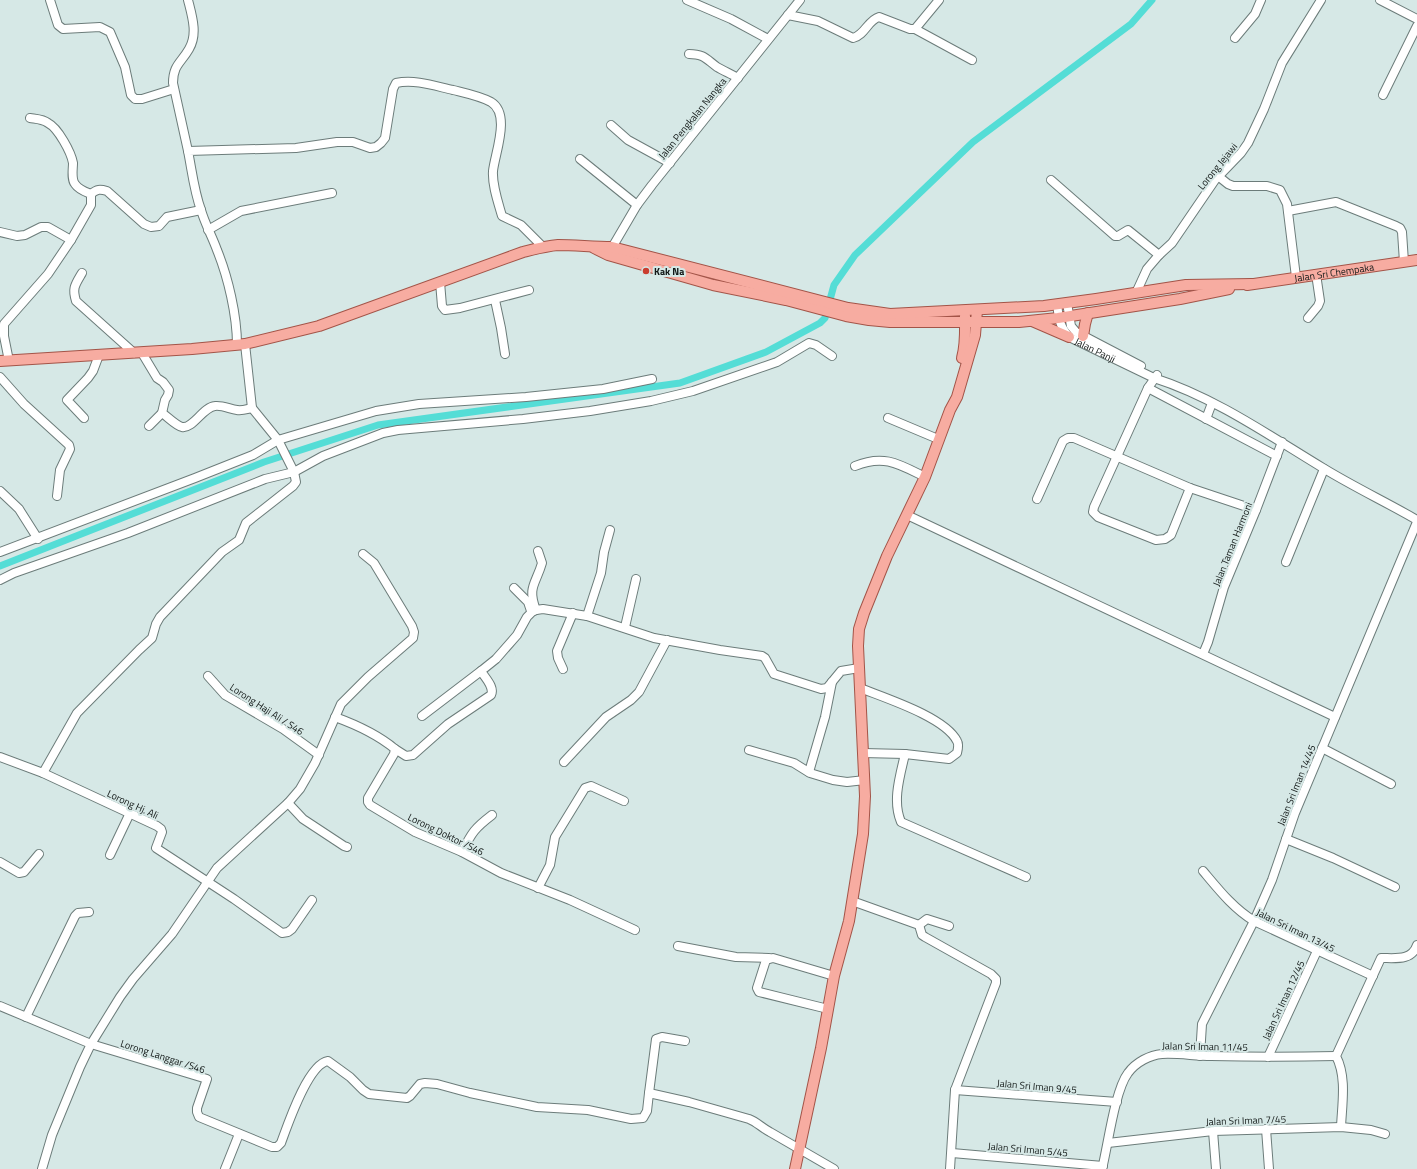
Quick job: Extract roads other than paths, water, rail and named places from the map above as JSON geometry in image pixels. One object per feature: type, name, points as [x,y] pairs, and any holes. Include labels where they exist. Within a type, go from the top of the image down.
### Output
[{"type":"main road","points":[[5,361],[138,353],[241,344],[319,326],[523,252],[558,245],[592,247],[610,251],[713,285],[786,300],[811,303],[869,320],[890,322],[1031,321],[1180,299],[1252,284]]},
{"type":"main road","name":"Jalan Sri Chempaka","points":[[1252,284],[1417,260]]},
{"type":"main road","points":[[844,313],[890,314],[1062,304],[1186,285],[1252,284]]},
{"type":"main road","points":[[950,410],[951,396],[965,348],[964,310]]},
{"type":"main road","points":[[795,1169],[834,976],[849,921],[863,827],[865,780],[859,668],[859,629],[887,556],[925,477],[938,439],[950,410],[957,398],[975,335],[977,310]]},
{"type":"main road","points":[[1083,336],[1088,313]]},
{"type":"main road","points":[[1031,321],[1069,337]]},
{"type":"street","points":[[50,0],[58,26],[60,28],[100,28],[110,32],[125,67],[131,95],[135,99],[142,100],[174,89]]},
{"type":"street","points":[[43,773],[77,713],[152,638],[160,616],[222,552],[239,540],[246,523],[296,482],[292,468],[280,443],[252,408],[241,344],[228,283],[218,250],[208,230],[196,196],[188,151],[174,89],[173,75],[175,68],[189,50],[194,36],[194,23],[188,0]]},
{"type":"street","points":[[687,0],[731,19],[768,39]]},
{"type":"street","name":"Jalan Pengkalan Nangka","points":[[610,251],[637,205],[800,0]]},
{"type":"street","points":[[915,29],[939,0]]},
{"type":"street","points":[[1234,38],[1255,14],[1261,0]]},
{"type":"street","name":"Lorong Jejawi","points":[[1136,293],[1147,269],[1172,243],[1218,176],[1241,154],[1248,143],[1264,109],[1282,63],[1321,0]]},
{"type":"street","points":[[1380,0],[1417,19]]},
{"type":"street","points":[[788,15],[818,21],[851,38],[858,36],[874,19],[879,17],[910,29],[915,29],[972,60]]},
{"type":"street","points":[[1382,95],[1417,26]]},
{"type":"street","points":[[689,54],[698,54],[738,78]]},
{"type":"street","points":[[188,151],[296,148],[337,142],[353,142],[370,148],[376,147],[385,138],[393,89],[396,84],[411,81],[482,98],[492,103],[497,108],[502,123],[493,173],[502,216],[521,225],[543,247]]},
{"type":"street","points":[[30,118],[42,119],[50,124],[70,152],[73,162],[73,180],[75,185],[91,194]]},
{"type":"street","points":[[611,125],[628,140],[670,163]]},
{"type":"street","points":[[580,159],[637,205]]},
{"type":"street","points":[[1218,176],[1232,186],[1267,186],[1280,190],[1286,202],[1288,211],[1296,277]]},
{"type":"street","points":[[1052,180],[1115,236],[1118,236],[1128,230],[1159,255]]},
{"type":"street","points":[[91,194],[101,189],[107,191],[144,224],[151,226],[160,226],[167,217],[201,210]]},
{"type":"street","points":[[208,230],[241,211],[332,193]]},
{"type":"street","points":[[5,361],[4,324],[48,274],[71,240],[91,205],[91,194]]},
{"type":"street","points":[[1288,211],[1336,202],[1396,226],[1400,228],[1402,232],[1404,262]]},
{"type":"street","points":[[0,232],[17,236],[25,235],[41,227],[48,227],[71,240]]},
{"type":"street","points":[[82,273],[74,286],[76,301],[138,353],[157,378],[163,382],[169,390],[162,413],[149,426]]},
{"type":"street","points":[[1308,318],[1320,302],[1316,274]]},
{"type":"street","points":[[440,282],[442,306],[445,310],[495,300],[529,290]]},
{"type":"street","points":[[495,300],[505,354]]},
{"type":"street","points":[[1062,304],[1071,326],[1076,332],[1167,382],[1212,403],[1282,442],[1324,469],[1417,521]]},
{"type":"street","name":"Jalan Panji","points":[[1062,304],[1058,318],[1061,328],[1069,337],[1156,376]]},
{"type":"street","points":[[0,580],[14,573],[135,530],[383,433],[590,411],[651,401],[693,391],[777,362],[809,344],[816,345],[832,356]]},
{"type":"street","points":[[84,418],[67,400],[88,378],[100,355]]},
{"type":"street","points":[[1156,376],[1148,388],[1094,509],[1094,513],[1098,517],[1157,540],[1166,539],[1171,534],[1190,488]]},
{"type":"street","points":[[0,378],[24,404],[69,444],[70,449],[60,470],[57,496]]},
{"type":"street","points":[[0,552],[136,502],[280,443],[361,415],[396,407],[441,402],[526,397],[595,390],[652,379]]},
{"type":"street","points":[[1148,388],[1277,456]]},
{"type":"street","points":[[1182,406],[1190,393]]},
{"type":"street","points":[[1206,418],[1212,403]]},
{"type":"street","points":[[162,413],[180,426],[184,427],[189,426],[208,408],[214,406],[236,410],[252,408]]},
{"type":"street","points":[[888,418],[938,439]]},
{"type":"street","points":[[1037,499],[1064,439],[1074,438],[1190,488],[1256,510]]},
{"type":"street","name":"Jalan Taman Harmoni","points":[[1203,654],[1224,587],[1282,442]]},
{"type":"street","points":[[855,466],[876,460],[896,463],[925,477]]},
{"type":"street","points":[[1286,562],[1324,469]]},
{"type":"street","points":[[0,491],[19,509],[38,538]]},
{"type":"street","points":[[907,515],[1336,716]]},
{"type":"street","name":"Jalan Sri Iman 14/45","points":[[1200,1056],[1202,1024],[1254,921],[1272,880],[1295,812],[1417,521]]},
{"type":"street","points":[[587,616],[601,573],[604,552],[610,530]]},
{"type":"street","points":[[534,611],[531,596],[542,563],[538,551]]},
{"type":"street","points":[[42,1169],[52,1134],[91,1044],[133,979],[172,934],[217,868],[288,803],[300,789],[319,755],[341,704],[349,695],[413,638],[414,632],[412,626],[374,563],[363,554]]},
{"type":"street","points":[[625,627],[636,579]]},
{"type":"street","points":[[514,588],[528,602],[534,611]]},
{"type":"street","points":[[422,716],[496,659],[517,635],[527,617],[534,611],[573,613],[625,627],[654,638],[762,656],[765,658],[774,674],[815,688],[826,689],[841,671],[859,668]]},
{"type":"street","points":[[563,669],[558,658],[557,651],[573,613]]},
{"type":"street","points":[[564,762],[606,717],[631,700],[639,692],[667,640]]},
{"type":"street","points":[[335,718],[349,722],[382,738],[406,756],[413,755],[448,724],[491,695],[493,692],[492,688],[481,672]]},
{"type":"street","name":"Lorong Haji Ali / S46","points":[[208,676],[225,695],[283,729],[319,755]]},
{"type":"street","points":[[809,772],[833,681]]},
{"type":"street","points":[[860,688],[907,706],[944,726],[953,735],[958,743],[957,753],[949,758],[905,754],[863,753]]},
{"type":"street","points":[[1322,748],[1391,784]]},
{"type":"street","name":"Lorong Doktor /S46","points":[[395,749],[394,754],[368,798],[369,804],[415,832],[462,852],[501,873],[570,900],[635,930]]},
{"type":"street","points":[[749,750],[794,763],[809,772],[833,780],[847,782],[865,780]]},
{"type":"street","points":[[905,754],[896,799],[897,813],[901,822],[1026,877]]},
{"type":"street","name":"Lorong Hj. Ali","points":[[0,757],[43,773],[161,829],[162,832],[156,848],[208,882]]},
{"type":"street","points":[[538,888],[550,865],[555,837],[585,788],[592,786],[624,801]]},
{"type":"street","points":[[288,803],[303,819],[347,847]]},
{"type":"street","points":[[110,855],[130,813]]},
{"type":"street","points":[[462,852],[471,834],[478,826],[492,815]]},
{"type":"street","points":[[1286,839],[1333,858],[1395,887]]},
{"type":"street","points":[[0,862],[19,873],[24,872],[40,854]]},
{"type":"street","name":"Jalan Sri Iman 13/45","points":[[1203,871],[1237,910],[1254,921],[1373,976]]},
{"type":"street","points":[[208,882],[282,933],[288,932],[292,929],[312,900]]},
{"type":"street","points":[[852,901],[919,925]]},
{"type":"street","points":[[26,1017],[75,916],[78,913],[89,912]]},
{"type":"street","points":[[919,925],[927,919],[949,926]]},
{"type":"street","points":[[919,925],[922,935],[925,938],[991,974],[996,979],[996,983],[955,1090],[950,1169]]},
{"type":"street","points":[[1342,1127],[1342,1080],[1341,1069],[1336,1056],[1381,958],[1406,958],[1413,953],[1417,945]]},
{"type":"street","points":[[678,946],[736,956],[773,958],[834,976]]},
{"type":"street","name":"Jalan Sri Iman 12/45","points":[[1268,1057],[1317,951]]},
{"type":"street","points":[[769,958],[766,960],[758,988],[759,992],[828,1009]]},
{"type":"street","points":[[0,1006],[91,1044]]},
{"type":"street","points":[[225,1169],[239,1134],[272,1147],[280,1145],[301,1091],[321,1063],[328,1061],[350,1077],[366,1092],[373,1095],[407,1098],[420,1084],[437,1084],[470,1093],[537,1107],[588,1110],[631,1119],[638,1119],[643,1118],[646,1115],[656,1039],[662,1036],[685,1041]]},
{"type":"street","name":"Lorong Langgar /S46","points":[[91,1044],[207,1079],[197,1112],[200,1117],[239,1134]]},
{"type":"street","name":"Jalan Sri Iman 11/45","points":[[1103,1167],[1117,1102],[1128,1073],[1134,1066],[1143,1060],[1163,1054],[1268,1057],[1336,1056]]},
{"type":"street","name":"Jalan Sri Iman 9/45","points":[[955,1090],[1117,1102]]},
{"type":"street","points":[[649,1093],[689,1102],[749,1119],[756,1122],[760,1127],[834,1169]]},
{"type":"street","name":"Jalan Sri Iman 7/45","points":[[1108,1143],[1213,1131],[1266,1129],[1342,1127],[1371,1130],[1385,1134]]},
{"type":"street","points":[[1266,1129],[1269,1169]]},
{"type":"street","points":[[1213,1131],[1216,1169]]},
{"type":"street","name":"Jalan Sri Iman 5/45","points":[[952,1153],[1103,1167]]},
{"type":"waterway","points":[[0,566],[264,462],[378,425],[680,383],[766,352],[820,323],[825,318],[834,285],[855,255],[973,142],[1131,24],[1152,0]]},
{"type":"place","name":"Kak Na","points":[[646,271]]}]
